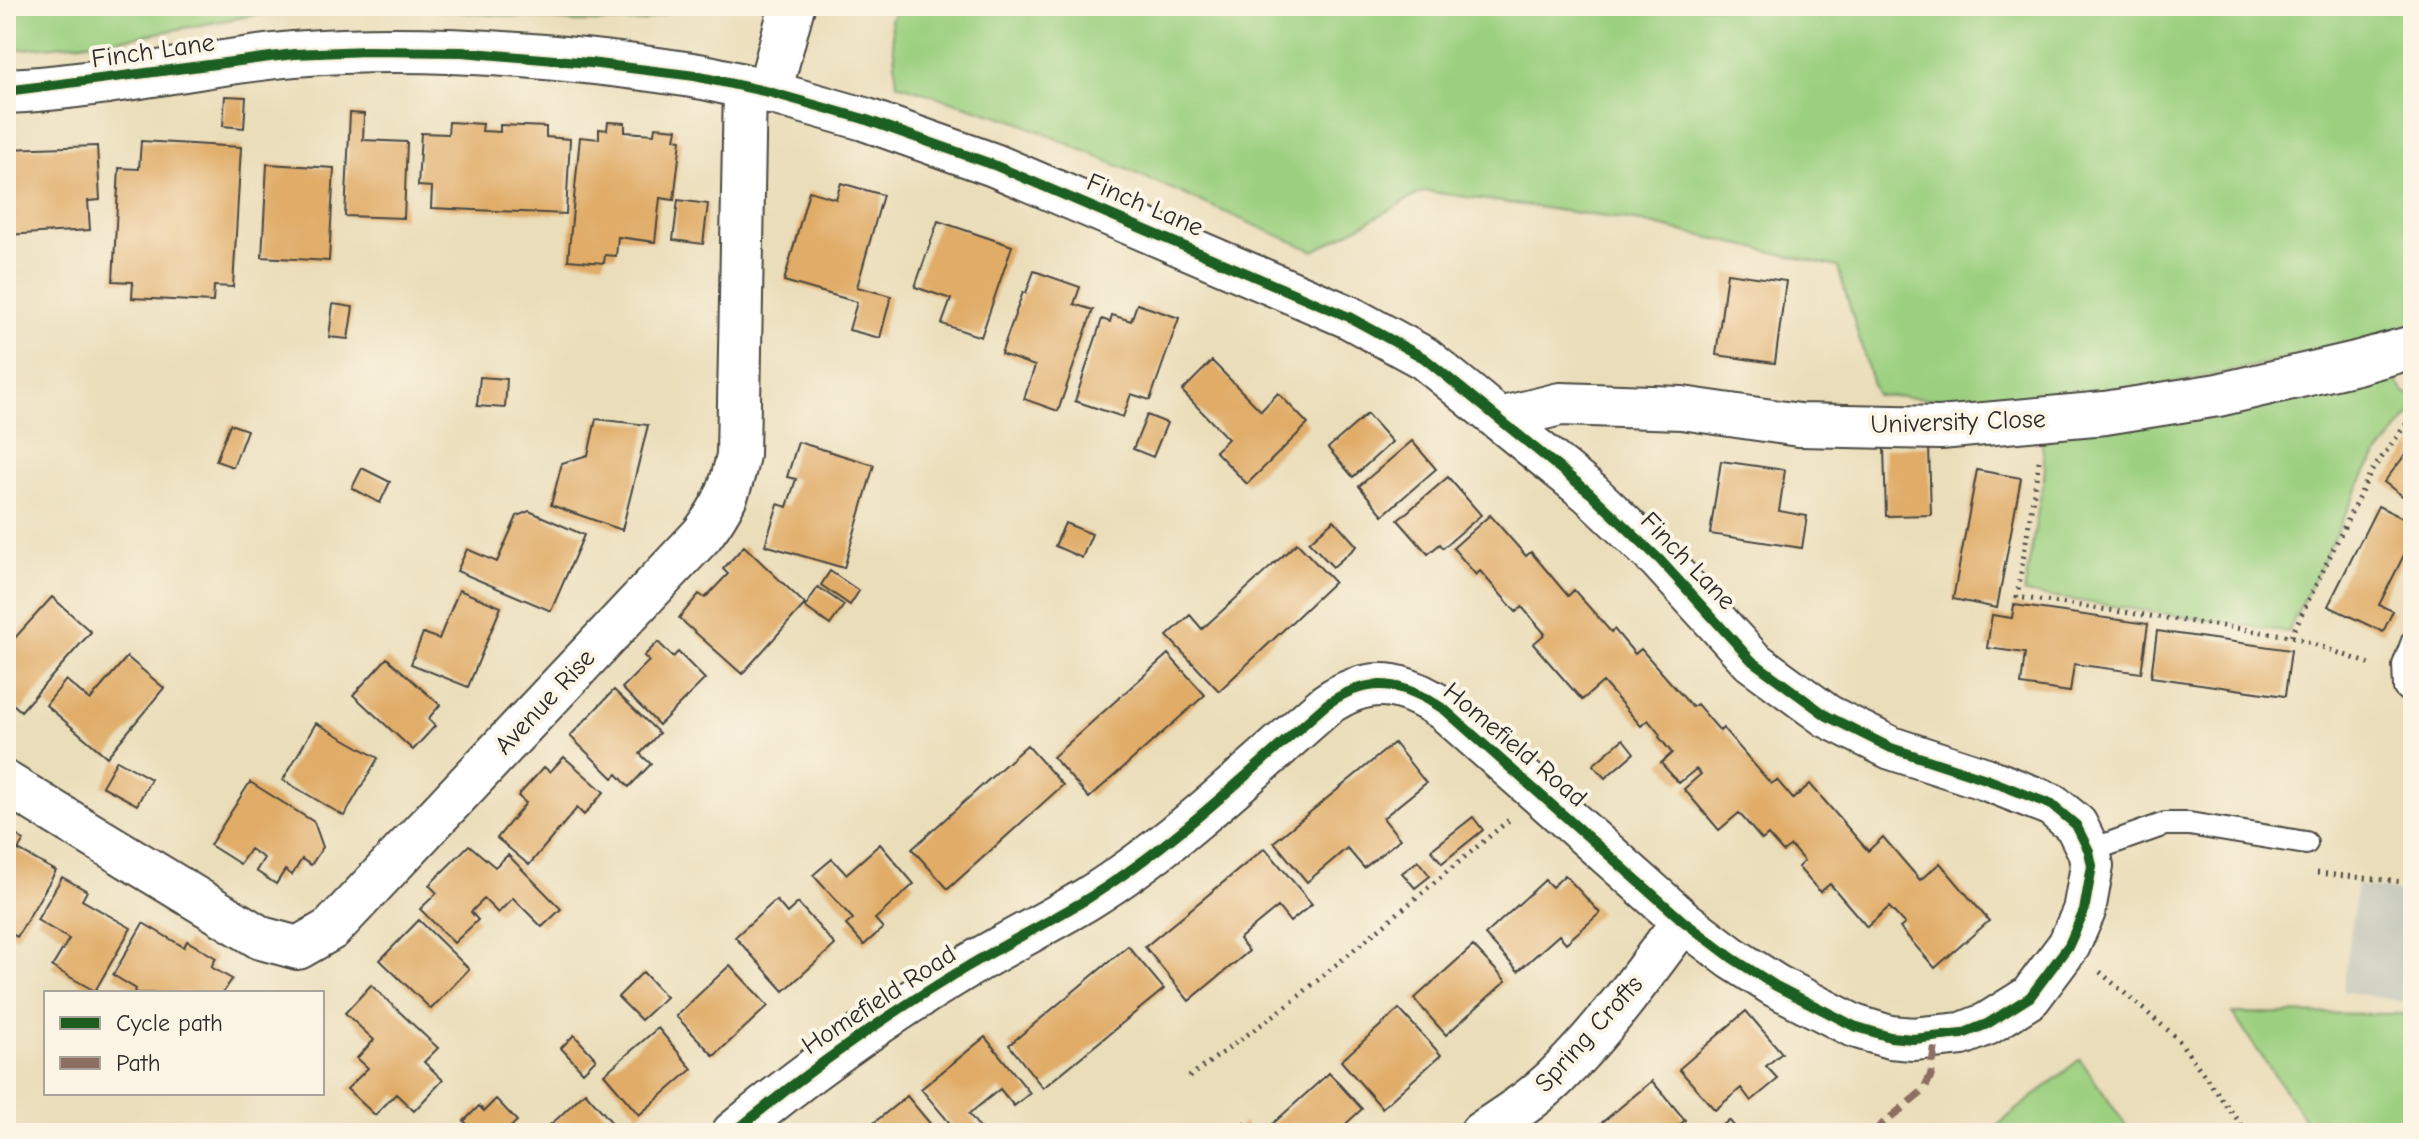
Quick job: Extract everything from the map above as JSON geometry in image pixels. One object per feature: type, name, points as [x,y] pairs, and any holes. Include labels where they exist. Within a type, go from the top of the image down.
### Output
[{"type":"street","points":[[757,90],[792,6]]},
{"type":"street","name":"Finch Lane","points":[[6,91],[294,54],[462,52],[695,76],[864,119],[994,165],[1349,317],[1424,358],[1590,493],[1660,560],[1752,661],[1827,716],[1891,748],[1986,779],[2052,805],[2076,825],[2089,851]]},
{"type":"street","name":"Avenue Rise","points":[[6,783],[261,938],[298,948],[331,929],[702,535],[721,511],[732,487],[738,455],[757,90]]},
{"type":"street","name":"University Close","points":[[1499,419],[1560,404],[1682,408],[1799,425],[1940,428],[2105,413],[2218,395],[2413,347]]},
{"type":"street","name":"Homefield Road","points":[[733,1133],[792,1084],[880,1021],[965,968],[1089,898],[1185,829],[1327,704],[1344,692],[1364,686],[1390,684],[1408,688],[1428,698],[1683,921],[1732,958],[1824,1012],[1854,1026],[1890,1037],[1913,1039],[1962,1034],[2008,1012],[2030,997],[2069,945],[2090,888],[2092,866],[2089,851]]},
{"type":"street","name":"Spring Crofts","points":[[1481,1133],[1554,1079],[1618,1007],[1683,921]]},
{"type":"lane","points":[[2409,686],[2404,665],[2413,641]]},
{"type":"lane","points":[[2089,851],[2165,824],[2189,824],[2306,843]]},
{"type":"path","points":[[2291,636],[2371,472],[2413,415]]},
{"type":"path","points":[[2039,466],[2017,597],[2291,636],[2409,686]]},
{"type":"path","points":[[1189,1077],[1288,1005],[1540,794]]},
{"type":"path","points":[[2069,945],[2177,1038],[2247,1133]]},
{"type":"shaded area","points":[[2357,885],[2413,894],[2413,1004],[2343,991]]},
{"type":"green space","points":[[6,6],[303,6],[130,38],[6,51]]},
{"type":"green space","points":[[393,6],[686,6],[642,22],[576,22]]},
{"type":"green space","points":[[897,6],[2413,6],[2413,327],[2367,341],[2154,388],[1989,403],[1876,395],[1838,267],[1641,222],[1424,191],[1314,251],[1018,122],[897,84],[891,20]]},
{"type":"green space","points":[[2390,371],[2404,392],[2413,398],[2413,412],[2369,466],[2288,632],[2024,593],[2045,469],[2041,437]]},
{"type":"green space","points":[[2232,1013],[2413,1014],[2413,1133],[2314,1133]]},
{"type":"green space","points":[[2080,1059],[2131,1133],[1988,1133]]},
{"type":"building","points":[[225,96],[246,97],[244,128],[223,126]]},
{"type":"building","points":[[350,113],[364,114],[363,140],[407,142],[404,218],[345,216]]},
{"type":"building","points":[[449,122],[483,124],[482,131],[500,132],[500,125],[546,127],[546,137],[570,139],[566,214],[431,208],[432,187],[418,186],[421,133],[448,134]]},
{"type":"building","points":[[608,122],[625,123],[625,132],[654,134],[655,127],[677,129],[675,139],[681,140],[674,200],[660,198],[655,242],[618,237],[616,256],[605,255],[604,263],[568,260],[580,137],[599,139],[599,129],[607,130]]},
{"type":"building","points":[[141,141],[241,147],[233,287],[214,286],[213,302],[132,298],[133,282],[113,281],[119,168],[139,169]]},
{"type":"building","points":[[97,146],[100,200],[88,201],[90,230],[6,235],[6,149]]},
{"type":"building","points":[[267,164],[334,168],[329,261],[262,257]]},
{"type":"building","points":[[841,183],[883,195],[857,287],[891,296],[880,338],[849,330],[857,302],[784,281],[809,191],[836,199]]},
{"type":"building","points":[[678,200],[708,204],[703,244],[673,240]]},
{"type":"building","points":[[938,221],[1012,246],[981,337],[942,324],[951,299],[915,287]]},
{"type":"building","points":[[1034,271],[1080,287],[1074,304],[1093,310],[1058,411],[1024,399],[1035,366],[1001,354],[1023,292],[1026,293]]},
{"type":"building","points":[[1727,273],[1786,281],[1775,363],[1716,355]]},
{"type":"building","points":[[333,304],[353,307],[348,339],[329,337]]},
{"type":"building","points":[[1137,304],[1179,318],[1150,400],[1131,394],[1123,417],[1075,401],[1102,319],[1110,322],[1112,315],[1131,321]]},
{"type":"building","points":[[1212,361],[1261,411],[1278,393],[1308,424],[1247,484],[1215,451],[1228,439],[1182,391]]},
{"type":"building","points":[[480,377],[507,379],[505,408],[477,406]]},
{"type":"building","points":[[1367,414],[1392,442],[1353,477],[1328,448]]},
{"type":"building","points":[[1147,415],[1167,423],[1153,457],[1133,449]]},
{"type":"building","points":[[596,419],[648,425],[622,530],[551,505],[562,463],[588,455]]},
{"type":"building","points":[[230,424],[247,430],[233,467],[216,461]]},
{"type":"building","points":[[1412,441],[1436,469],[1383,515],[1359,486]]},
{"type":"building","points":[[798,442],[874,465],[844,568],[765,545],[778,504],[787,507],[796,479],[787,477]]},
{"type":"building","points":[[2413,445],[2413,504],[2384,482]]},
{"type":"building","points":[[1929,446],[1931,515],[1886,516],[1884,448]]},
{"type":"building","points":[[1721,461],[1785,470],[1779,511],[1807,516],[1802,548],[1710,534]]},
{"type":"building","points":[[362,468],[390,482],[380,503],[352,488]]},
{"type":"building","points":[[1977,470],[2021,478],[1997,608],[1953,599]]},
{"type":"building","points":[[1448,477],[1481,515],[1443,548],[1440,544],[1428,554],[1398,520]]},
{"type":"building","points":[[2378,506],[2413,523],[2413,537],[2379,605],[2393,611],[2383,632],[2328,606]]},
{"type":"building","points":[[529,511],[584,535],[551,611],[457,571],[467,549],[497,562],[517,516]]},
{"type":"building","points":[[1490,515],[1526,556],[1531,552],[1568,596],[1574,590],[1635,654],[1641,649],[1692,707],[1697,704],[1720,731],[1723,728],[1771,784],[1777,780],[1793,799],[1810,784],[1868,851],[1883,837],[1920,880],[1940,863],[1989,921],[1935,968],[1900,928],[1905,924],[1889,907],[1867,927],[1830,884],[1820,892],[1798,867],[1804,861],[1791,846],[1783,852],[1768,835],[1762,840],[1739,813],[1719,830],[1684,789],[1701,774],[1696,769],[1679,783],[1661,763],[1672,753],[1660,735],[1648,720],[1641,726],[1603,682],[1582,700],[1533,644],[1545,634],[1522,607],[1516,612],[1480,571],[1476,575],[1453,548]]},
{"type":"building","points":[[1334,520],[1357,546],[1333,567],[1309,542]]},
{"type":"building","points":[[1065,523],[1092,534],[1082,558],[1055,546]]},
{"type":"building","points":[[1297,543],[1334,582],[1219,691],[1167,636],[1190,615],[1202,629]]},
{"type":"building","points":[[744,546],[805,604],[742,674],[679,618],[699,594],[705,598],[728,574],[723,569]]},
{"type":"building","points":[[830,571],[859,591],[850,605],[821,585]]},
{"type":"building","points":[[818,587],[844,605],[830,625],[805,607]]},
{"type":"building","points":[[459,590],[501,607],[468,687],[411,664],[423,633],[439,639]]},
{"type":"building","points":[[52,597],[91,632],[21,711],[6,698],[6,633],[14,639]]},
{"type":"building","points":[[2014,605],[2148,624],[2141,673],[2074,664],[2070,692],[2021,685],[2025,653],[1987,648],[1992,615],[2012,618]]},
{"type":"building","points":[[2157,631],[2291,650],[2285,696],[2151,677]]},
{"type":"building","points":[[658,642],[673,657],[678,652],[705,679],[659,725],[622,688],[649,661],[644,656]]},
{"type":"building","points":[[1168,654],[1205,695],[1089,798],[1053,757]]},
{"type":"building","points":[[127,657],[164,688],[107,757],[46,705],[66,680],[90,700]]},
{"type":"building","points":[[387,658],[440,705],[428,719],[435,726],[413,750],[353,695]]},
{"type":"building","points":[[614,690],[659,733],[640,754],[651,764],[629,787],[617,774],[613,778],[570,736]]},
{"type":"building","points":[[316,723],[378,758],[344,816],[283,780]]},
{"type":"building","points":[[1623,739],[1634,753],[1605,778],[1593,765]]},
{"type":"building","points":[[1394,743],[1426,783],[1383,818],[1400,839],[1364,868],[1347,848],[1307,882],[1274,842]]},
{"type":"building","points":[[1027,745],[1063,785],[948,889],[912,849]]},
{"type":"building","points":[[564,757],[604,792],[584,815],[577,808],[529,865],[497,838],[526,803],[518,796],[544,767],[550,772]]},
{"type":"building","points":[[117,760],[151,779],[137,805],[102,786]]},
{"type":"building","points":[[250,782],[314,822],[323,847],[311,865],[302,859],[292,875],[285,870],[276,884],[256,871],[264,858],[250,849],[240,864],[210,845]]},
{"type":"building","points":[[1473,817],[1483,830],[1442,863],[1431,850]]},
{"type":"building","points":[[6,829],[24,840],[18,850],[56,871],[17,937],[6,931],[9,902],[6,900]]},
{"type":"building","points":[[880,844],[914,884],[875,919],[883,928],[864,945],[846,925],[853,919],[813,875],[832,859],[846,874]]},
{"type":"building","points":[[469,845],[495,867],[508,855],[561,909],[542,927],[513,898],[498,913],[484,899],[471,912],[478,920],[454,943],[420,909],[437,893],[429,885]]},
{"type":"building","points":[[1265,848],[1312,904],[1290,922],[1278,907],[1239,939],[1249,951],[1189,1001],[1145,947]]},
{"type":"building","points":[[1418,861],[1430,876],[1415,888],[1402,873]]},
{"type":"building","points":[[1565,875],[1600,913],[1566,943],[1559,935],[1518,971],[1485,935],[1545,880],[1552,887]]},
{"type":"building","points":[[62,877],[87,891],[82,900],[131,928],[95,991],[52,967],[69,939],[37,920]]},
{"type":"building","points":[[776,900],[787,913],[798,903],[835,945],[784,991],[735,937]]},
{"type":"building","points":[[419,920],[469,969],[431,1009],[380,960]]},
{"type":"building","points":[[143,923],[184,947],[187,941],[216,958],[211,967],[232,979],[224,991],[135,991],[113,975]]},
{"type":"building","points":[[1128,946],[1164,989],[1043,1088],[1009,1045]]},
{"type":"building","points":[[1473,946],[1506,981],[1446,1035],[1414,999]]},
{"type":"building","points":[[730,965],[768,1006],[714,1056],[676,1016]]},
{"type":"building","points":[[643,972],[666,997],[641,1020],[618,997]]},
{"type":"building","points":[[371,985],[438,1048],[424,1062],[443,1080],[414,1111],[396,1094],[375,1115],[347,1089],[368,1068],[357,1058],[374,1040],[345,1013]]},
{"type":"building","points":[[1399,1009],[1441,1055],[1382,1108],[1341,1061]]},
{"type":"building","points":[[1746,1011],[1782,1053],[1766,1066],[1778,1079],[1751,1101],[1741,1088],[1715,1110],[1679,1069]]},
{"type":"building","points":[[658,1028],[692,1069],[639,1115],[604,1074]]},
{"type":"building","points":[[574,1035],[596,1059],[583,1072],[561,1048]]},
{"type":"building","points":[[985,1037],[1030,1093],[1014,1106],[1000,1089],[969,1114],[983,1132],[958,1133],[921,1089]]},
{"type":"building","points":[[1329,1073],[1362,1109],[1336,1133],[1273,1133],[1268,1128]]},
{"type":"building","points":[[1652,1081],[1685,1120],[1671,1133],[1605,1133],[1599,1125]]},
{"type":"building","points":[[585,1092],[621,1133],[540,1133],[558,1118]]},
{"type":"building","points":[[907,1096],[938,1133],[862,1133],[876,1121]]},
{"type":"building","points":[[496,1099],[517,1121],[504,1133],[476,1133],[464,1121],[479,1106],[484,1111]]},
{"type":"building","points":[[1729,1120],[1740,1133],[1714,1133]]},
{"type":"building","points":[[1244,1123],[1252,1133],[1233,1133]]},
{"type":"marked path","points":[[1872,1133],[1923,1091],[1931,1075],[1936,1038]]},
{"type":"cycle path","points":[[6,91],[294,54],[462,52],[695,76],[769,92],[864,119],[994,165],[1349,317],[1424,358],[1590,493],[1660,560],[1752,661],[1827,716],[1891,748],[1986,779],[2052,805],[2076,825],[2089,851],[2092,866],[2084,911],[2069,945],[2030,997],[1987,1024],[1962,1034],[1913,1039],[1890,1037],[1854,1026],[1776,986],[1732,958],[1683,921],[1430,700],[1387,685],[1358,688],[1327,704],[1211,806],[1119,878],[904,1006],[817,1067],[733,1133]]}]
